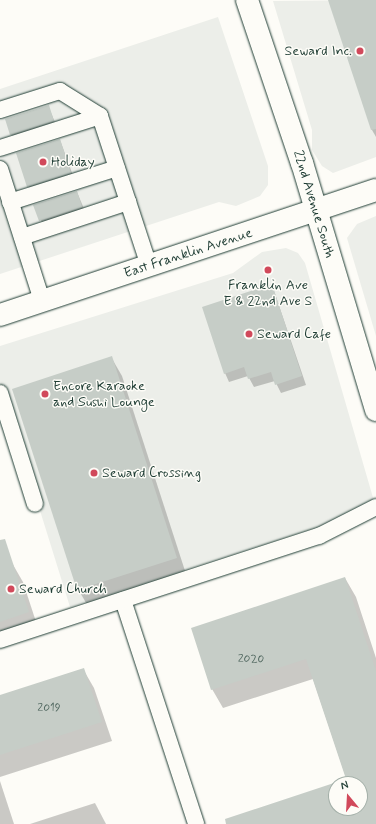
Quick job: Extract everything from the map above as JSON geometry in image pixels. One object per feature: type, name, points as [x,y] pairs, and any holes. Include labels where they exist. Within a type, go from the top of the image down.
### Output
[{"type":"street","name":"22nd Avenue South","points":[[247,0],[316,210],[376,410]]},
{"type":"street","name":"East Franklin Avenue","points":[[0,315],[376,190]]},
{"type":"lane","points":[[0,110],[60,91],[100,116],[149,266]]},
{"type":"lane","points":[[0,148],[100,116]]},
{"type":"lane","points":[[10,202],[117,168]]},
{"type":"lane","points":[[0,169],[42,301]]},
{"type":"lane","points":[[22,237],[128,202]]},
{"type":"lane","points":[[0,393],[35,504]]},
{"type":"lane","points":[[0,640],[319,536],[376,507]]},
{"type":"lane","points":[[123,600],[196,824]]},
{"type":"shaded area","points":[[376,0],[376,157],[333,173],[322,166],[312,150],[312,130],[273,1]]},
{"type":"shaded area","points":[[218,17],[268,166],[268,185],[260,196],[236,206],[219,202],[0,274],[0,89]]},
{"type":"shaded area","points":[[376,216],[376,336],[347,238],[357,224]]},
{"type":"shaded area","points":[[286,248],[298,253],[305,263],[376,508],[70,607],[0,382],[0,346],[233,273],[262,252]]},
{"type":"building","name":"Seward Inc.","points":[[328,0],[376,0],[376,129],[371,130]]},
{"type":"building","points":[[49,105],[54,121],[10,135],[5,119]]},
{"type":"building","points":[[60,139],[71,173],[27,187],[16,153]]},
{"type":"building","points":[[77,191],[82,207],[39,221],[33,205]]},
{"type":"building","name":"Seward Cafe","points":[[272,284],[302,376],[275,385],[271,372],[248,379],[244,367],[224,374],[202,307]]},
{"type":"building","name":"Seward Crossing","points":[[112,356],[177,558],[77,590],[12,389]]},
{"type":"building","name":"Seward Church","points":[[5,539],[29,612],[0,622],[0,540]]},
{"type":"building","points":[[345,577],[376,671],[376,824],[226,824],[225,819],[328,785],[328,816],[368,816],[368,776],[345,776],[306,659],[211,690],[191,628]]},
{"type":"building","points":[[84,668],[102,722],[0,755],[0,695]]},
{"type":"place","name":"Seward Inc.","points":[[360,51]]},
{"type":"place","name":"Holiday","points":[[43,162]]},
{"type":"place","name":"Franklin Ave E & 22nd Ave S","points":[[268,270]]},
{"type":"place","name":"Seward Cafe","points":[[249,334]]},
{"type":"place","name":"Encore Karaoke and Sushi Lounge","points":[[45,394]]},
{"type":"place","name":"Seward Crossing","points":[[94,473]]},
{"type":"place","name":"Seward Church","points":[[11,589]]}]
